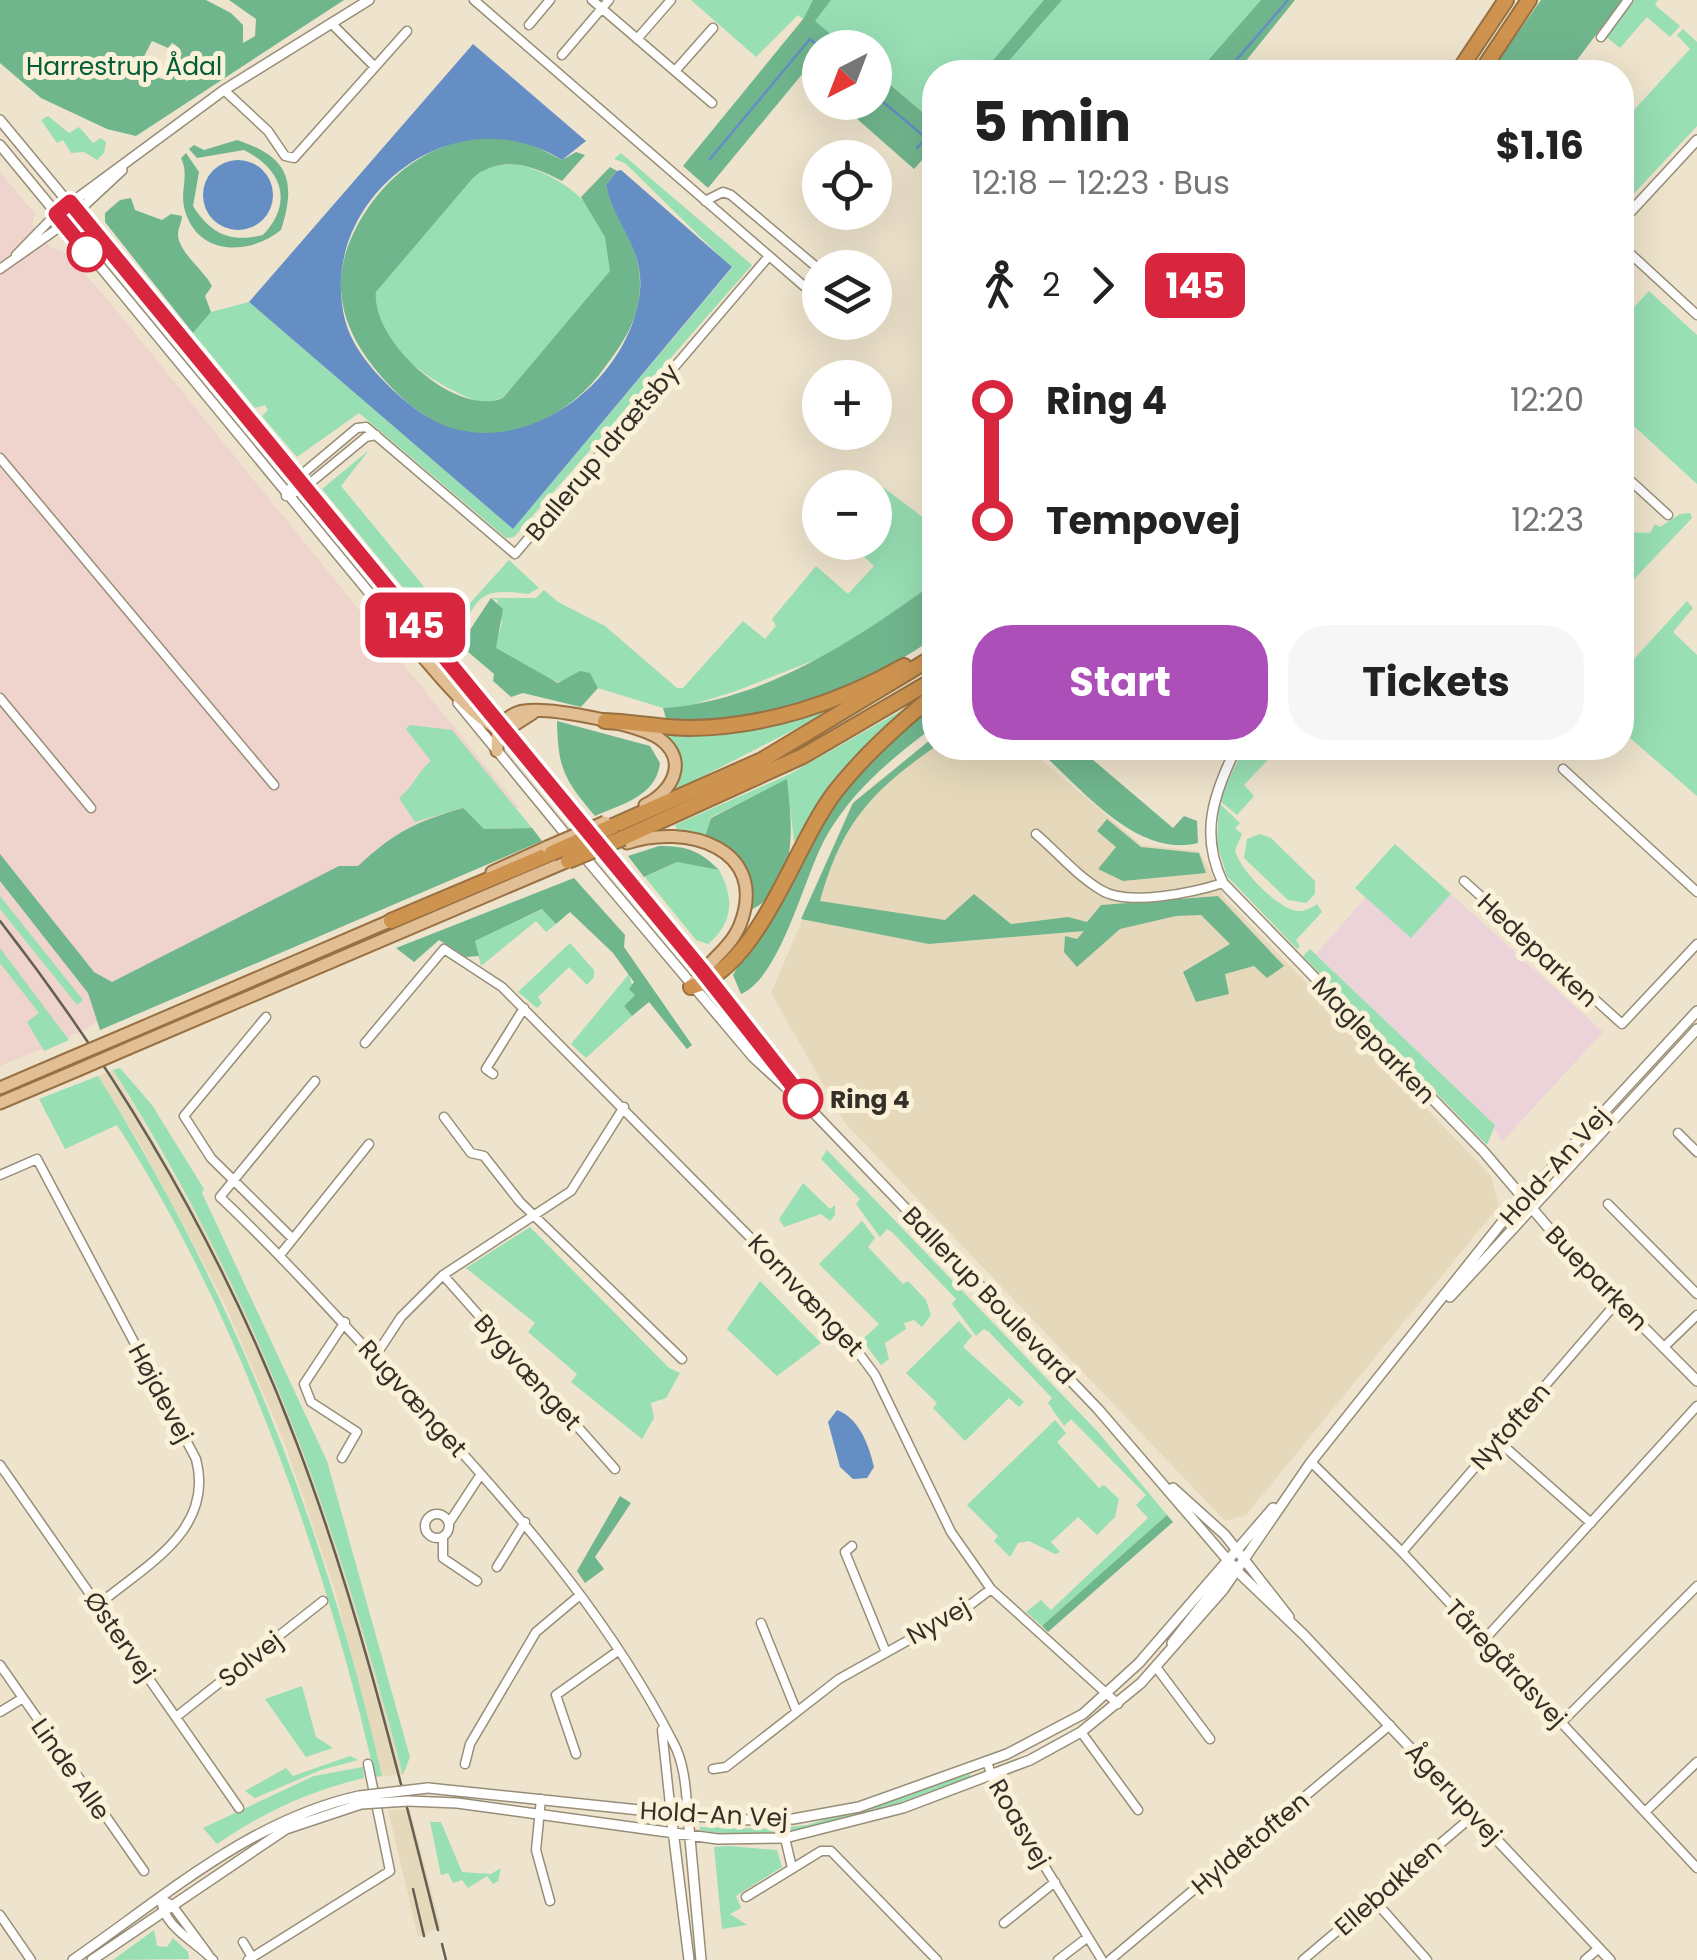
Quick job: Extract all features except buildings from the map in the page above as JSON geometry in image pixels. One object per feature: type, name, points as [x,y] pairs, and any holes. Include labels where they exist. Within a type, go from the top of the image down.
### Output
[{"type":"highway","points":[[1466,60],[1506,0]]},
{"type":"highway","points":[[1489,60],[1529,0]]},
{"type":"highway","points":[[605,722],[689,728],[756,722],[822,705],[922,659]]},
{"type":"highway","points":[[618,832],[762,760],[922,660]]},
{"type":"highway","points":[[391,921],[803,756],[922,686]]},
{"type":"highway","points":[[692,987],[753,934],[834,793],[872,750],[922,706]]},
{"type":"main road","points":[[392,620],[477,714],[500,728]]},
{"type":"main road","points":[[0,1102],[618,832],[663,795],[676,770],[663,742],[605,722],[536,711],[522,711],[500,728],[498,751]]},
{"type":"main road","points":[[618,832],[686,835],[720,848],[734,864],[744,885],[742,922],[706,975]]},
{"type":"main road","points":[[0,1088],[391,921]]},
{"type":"street","points":[[0,269],[70,202],[224,90],[369,0]]},
{"type":"street","points":[[474,0],[802,284]]},
{"type":"street","points":[[529,25],[550,0]]},
{"type":"street","points":[[592,0],[712,102]]},
{"type":"street","points":[[562,55],[609,0]]},
{"type":"street","points":[[637,38],[670,0]]},
{"type":"street","points":[[1600,37],[1628,0]]},
{"type":"street","points":[[331,23],[375,67]]},
{"type":"street","points":[[675,71],[713,28]]},
{"type":"street","points":[[224,90],[291,158],[407,31]]},
{"type":"street","name":"Ballerup Boulevard","points":[[0,120],[706,975],[814,1113]]},
{"type":"street","points":[[1634,208],[1697,140]]},
{"type":"street","name":"Ballerup Boulevard","points":[[0,145],[692,987],[760,1065],[814,1113],[1163,1480],[1232,1566]]},
{"type":"street","points":[[13,258],[64,224],[130,160]]},
{"type":"street","points":[[705,201],[723,192],[731,195],[802,255]]},
{"type":"street","name":"Ballerup Idrætsby","points":[[376,435],[515,554],[769,256]]},
{"type":"street","points":[[1634,257],[1697,315]]},
{"type":"street","points":[[286,496],[296,480],[357,428],[366,427],[376,435]]},
{"type":"street","points":[[286,496],[303,490],[366,437],[376,435]]},
{"type":"street","points":[[0,458],[274,786]]},
{"type":"street","points":[[1634,484],[1668,514]]},
{"type":"street","points":[[0,698],[91,808]]},
{"type":"street","name":"Magleparken","points":[[1231,760],[1209,816],[1214,864],[1223,883],[1532,1208]]},
{"type":"street","points":[[1564,769],[1695,888]]},
{"type":"street","points":[[1036,834],[1102,892],[1119,897],[1192,893],[1223,883]]},
{"type":"street","name":"Hedeparken","points":[[1464,881],[1622,1024],[1697,944]]},
{"type":"street","name":"Kornvænget","points":[[365,1043],[444,949],[502,988],[624,1107],[863,1356],[896,1411],[951,1532],[991,1589],[1118,1704]]},
{"type":"street","points":[[493,1074],[486,1070],[524,1008]]},
{"type":"street","name":"Hold-An Vej","points":[[74,1960],[260,1832],[308,1810],[428,1788],[761,1821],[834,1813],[987,1762],[1053,1732],[1106,1695],[1232,1566],[1245,1560],[1311,1462],[1523,1198],[1697,1010]]},
{"type":"street","name":"Rugvænget","points":[[266,1017],[184,1116],[233,1181],[293,1239]]},
{"type":"street","name":"Hold-An Vej","points":[[1421,1328],[1697,1029]]},
{"type":"street","points":[[233,1181],[315,1080]]},
{"type":"street","points":[[376,1355],[400,1317],[442,1275],[571,1191],[624,1107]]},
{"type":"street","points":[[444,1117],[471,1152],[484,1156],[536,1214],[682,1359]]},
{"type":"street","points":[[1678,1132],[1697,1152]]},
{"type":"street","points":[[280,1255],[368,1144]]},
{"type":"street","name":"Højdevej","points":[[0,1174],[37,1159],[196,1459],[201,1478],[194,1518],[180,1538],[98,1604]]},
{"type":"street","name":"Rugvænget","points":[[233,1181],[220,1197],[376,1355],[525,1522],[580,1595],[646,1691],[674,1742],[684,1772],[688,1816]]},
{"type":"street","points":[[1608,1204],[1697,1294]]},
{"type":"street","name":"Bueparken","points":[[1532,1208],[1697,1381]]},
{"type":"street","name":"Bygvænget","points":[[442,1275],[616,1469]]},
{"type":"street","name":"Nytoften","points":[[1402,1552],[1618,1300]]},
{"type":"street","name":"Bueparken","points":[[1664,1347],[1697,1315]]},
{"type":"street","name":"Rugvænget","points":[[342,1458],[357,1432],[311,1402],[304,1384],[345,1322]]},
{"type":"street","points":[[1484,1640],[1697,1406]]},
{"type":"street","points":[[1498,1440],[1591,1522]]},
{"type":"street","name":"Tåregårdsvej","points":[[1311,1462],[1402,1552],[1697,1868]]},
{"type":"street","name":"Østervej","points":[[0,1465],[239,1808]]},
{"type":"street","name":"Rugvænget","points":[[449,1523],[437,1514],[427,1520],[429,1534],[443,1537],[481,1474]]},
{"type":"street","name":"Ballerup Boulevard","points":[[1163,1480],[1197,1506],[1245,1560]]},
{"type":"street","name":"Hold-An Vej","points":[[92,1960],[286,1828],[360,1800],[429,1801],[689,1836],[785,1838],[887,1813],[992,1775],[1081,1732],[1118,1704],[1158,1664],[1232,1566],[1236,1548],[1286,1496]]},
{"type":"street","points":[[497,1567],[525,1522]]},
{"type":"street","points":[[443,1537],[443,1558],[477,1580]]},
{"type":"street","name":"Nyvej","points":[[852,1546],[845,1552],[885,1650]]},
{"type":"street","name":"Ågerupvej","points":[[1245,1560],[1296,1628]]},
{"type":"street","name":"Ågerupvej","points":[[1232,1566],[1390,1725],[1610,1960]]},
{"type":"street","points":[[1561,1723],[1697,1586]]},
{"type":"street","name":"Nyvej","points":[[713,1768],[726,1767],[796,1710],[885,1650],[966,1608],[991,1589]]},
{"type":"street","points":[[465,1764],[470,1744],[536,1632],[580,1595]]},
{"type":"street","name":"Solvej","points":[[176,1717],[323,1601]]},
{"type":"street","points":[[761,1623],[796,1710]]},
{"type":"street","points":[[576,1754],[556,1695],[618,1651]]},
{"type":"street","points":[[1158,1664],[1210,1740]]},
{"type":"street","name":"Linde Alle","points":[[0,1665],[144,1872]]},
{"type":"street","points":[[0,1712],[22,1698]]},
{"type":"street","name":"Hyldetoften","points":[[1110,1960],[1390,1725]]},
{"type":"street","name":"Rugvænget","points":[[662,1726],[671,1814]]},
{"type":"street","points":[[1081,1732],[1138,1810]]},
{"type":"street","name":"Roasvej","points":[[987,1762],[1102,1960]]},
{"type":"street","points":[[1645,1812],[1697,1762]]},
{"type":"street","points":[[243,1942],[250,1959],[390,1871],[368,1764]]},
{"type":"street","points":[[541,1799],[538,1866],[550,1901]]},
{"type":"street","points":[[671,1814],[689,1960]]},
{"type":"street","name":"Ellebakken","points":[[1304,1960],[1474,1814]]},
{"type":"street","points":[[688,1816],[701,1960]]},
{"type":"street","points":[[785,1838],[792,1868]]},
{"type":"street","points":[[746,1897],[821,1851],[831,1851],[937,1960]]},
{"type":"street","name":"Roasvej","points":[[1004,1923],[1055,1882]]},
{"type":"street","points":[[161,1899],[172,1905],[207,1958]]},
{"type":"street","points":[[161,1899],[162,1912],[207,1958]]},
{"type":"street","points":[[1374,1900],[1427,1960]]},
{"type":"street","points":[[0,1916],[31,1960]]},
{"type":"street","points":[[1058,1960],[1088,1937]]},
{"type":"street","points":[[1585,1960],[1599,1948]]},
{"type":"shaded area","points":[[0,172],[35,214],[32,224],[50,247],[64,252],[103,294],[519,807],[65,1039],[0,1066]]},
{"type":"shaded area","points":[[922,746],[922,760],[1041,760],[1142,845],[1199,851],[1225,898],[1491,1176],[1499,1206],[1246,1515],[1225,1521],[845,1123],[771,993],[852,803]]},
{"type":"shaded area","points":[[1451,894],[1603,1032],[1502,1142],[1490,1120],[1316,954],[1366,897],[1411,938]]},
{"type":"shaded area","points":[[113,1070],[215,1247],[282,1390],[352,1587],[403,1775],[382,1776],[335,1591],[285,1444],[223,1300],[142,1147],[98,1076]]},
{"type":"shaded area","points":[[410,1809],[441,1927],[418,1937],[388,1810]]},
{"type":"green space","name":"Harrestrup Ådal","points":[[0,0],[206,0],[231,13],[243,25],[243,43],[255,36],[256,19],[229,0],[344,0],[136,136],[107,129],[41,98],[0,63]],"holes":[[[152,41],[168,48],[172,43],[177,46],[176,61],[191,71],[188,81],[166,73],[161,79],[139,66]]]},
{"type":"green space","points":[[691,0],[1261,0],[1210,60],[922,60],[922,119],[892,93],[892,30],[816,30],[798,15],[756,57]]},
{"type":"green space","points":[[813,0],[831,0],[815,21],[826,30],[802,30],[802,74],[708,188],[683,166],[804,18]]},
{"type":"green space","points":[[1044,0],[1062,0],[1010,60],[993,60]]},
{"type":"green space","points":[[1261,0],[1295,0],[1247,60],[1208,60]]},
{"type":"green space","points":[[1541,0],[1622,0],[1577,60],[1498,60]]},
{"type":"green space","points":[[1632,0],[1658,0],[1655,5],[1680,26],[1670,37],[1647,17],[1620,48],[1603,34]]},
{"type":"green space","points":[[1683,29],[1697,42],[1697,126],[1634,194],[1634,110],[1690,49],[1677,35]]},
{"type":"green space","points":[[892,86],[922,112],[922,160],[914,169],[892,150],[892,140],[881,140],[858,120],[892,120]]},
{"type":"green space","points":[[48,116],[69,133],[79,127],[93,143],[101,138],[106,142],[104,153],[97,160],[84,152],[71,153],[63,140],[57,143],[41,120]]},
{"type":"green space","points":[[494,135],[523,140],[562,160],[576,152],[585,155],[562,181],[529,167],[506,164],[473,178],[376,292],[378,311],[387,332],[420,371],[463,397],[484,401],[503,398],[610,271],[605,237],[581,197],[610,167],[617,171],[606,185],[636,256],[640,283],[629,330],[617,351],[576,399],[522,429],[483,436],[445,427],[394,390],[361,350],[350,329],[341,286],[351,239],[364,214],[390,182],[436,150]]},
{"type":"green space","points":[[237,140],[278,163],[288,184],[288,197],[281,230],[255,244],[227,247],[213,244],[192,226],[183,204],[185,171],[181,158],[186,153],[199,172],[193,206],[214,230],[231,237],[263,235],[273,223],[281,199],[275,177],[267,167],[244,150],[197,158],[189,149],[194,145],[204,150]]},
{"type":"green space","points":[[621,153],[752,265],[514,537],[506,538],[359,413],[297,457],[262,416],[268,410],[265,405],[255,408],[193,333],[211,312],[249,302],[513,529],[732,268],[625,163],[614,159]]},
{"type":"green space","points":[[515,164],[552,177],[583,200],[604,232],[611,271],[503,398],[483,403],[428,376],[396,347],[377,312],[376,292],[473,178],[490,166]]},
{"type":"green space","points":[[131,198],[135,210],[162,220],[171,214],[182,216],[179,241],[212,286],[205,296],[211,312],[193,333],[105,222],[105,213],[120,200]]},
{"type":"green space","points":[[1649,291],[1697,335],[1697,484],[1634,426],[1634,307]]},
{"type":"green space","points":[[369,450],[341,486],[453,622],[509,560],[539,588],[528,594],[496,592],[479,600],[451,646],[322,489]]},
{"type":"green space","points":[[892,494],[922,516],[922,592],[875,626],[820,658],[688,706],[663,708],[598,688],[590,673],[558,682],[517,664],[495,648],[502,622],[497,600],[491,598],[536,598],[544,590],[558,602],[605,626],[677,688],[683,688],[743,621],[765,639],[776,626],[772,619],[816,566],[848,594],[874,566],[867,560],[892,560]]},
{"type":"green space","points":[[1690,513],[1692,518],[1634,579],[1634,532],[1650,533],[1655,524],[1660,527],[1680,514]]},
{"type":"green space","points":[[922,591],[922,646],[872,675],[840,690],[775,710],[667,722],[663,708],[737,694],[773,680],[873,625]]},
{"type":"green space","points":[[491,598],[503,609],[496,648],[558,683],[580,671],[590,673],[598,688],[581,707],[523,693],[511,697],[493,681],[494,674],[460,645]]},
{"type":"green space","points":[[1687,601],[1693,608],[1673,632],[1697,655],[1697,796],[1634,742],[1634,659]]},
{"type":"green space","points":[[837,703],[840,706],[676,790],[680,754],[655,730]]},
{"type":"green space","points":[[904,709],[906,713],[835,784],[794,842],[787,780],[711,817],[705,836],[678,831],[675,825],[790,774]]},
{"type":"green space","points":[[922,716],[922,736],[875,775],[838,818],[818,853],[780,946],[756,984],[741,994],[733,975],[823,814],[871,755]]},
{"type":"green space","points":[[557,721],[650,746],[660,763],[652,784],[636,798],[595,816],[565,773]]},
{"type":"green space","points":[[410,725],[452,730],[532,828],[484,829],[462,808],[415,822],[399,798],[431,761],[406,729]]},
{"type":"green space","points":[[922,747],[922,757],[876,795],[849,830],[820,901],[945,920],[974,894],[1011,924],[1068,917],[1087,922],[1101,905],[1218,896],[1284,966],[1267,978],[1254,966],[1225,974],[1229,994],[1196,1002],[1183,972],[1230,944],[1201,915],[1176,916],[1120,929],[1077,967],[1064,952],[1065,936],[1077,939],[1084,931],[929,944],[801,919],[853,803]]},
{"type":"green space","points":[[1049,760],[1093,760],[1173,828],[1184,816],[1197,821],[1198,843],[1175,845],[1152,840],[1130,830]]},
{"type":"green space","points":[[1238,760],[1268,760],[1244,785],[1254,796],[1237,815],[1219,800]]},
{"type":"green space","points":[[787,779],[791,834],[785,869],[767,899],[751,910],[737,868],[705,836],[711,818]]},
{"type":"green space","points":[[1219,803],[1240,823],[1235,828],[1242,834],[1235,850],[1258,885],[1293,910],[1302,911],[1317,904],[1322,912],[1296,940],[1300,946],[1297,949],[1227,876],[1217,844]]},
{"type":"green space","points":[[463,808],[484,829],[532,828],[542,841],[100,1030],[88,993],[0,881],[0,854],[94,972],[112,982],[339,866],[358,866],[406,830]]},
{"type":"green space","points":[[1107,819],[1141,847],[1199,853],[1206,873],[1123,881],[1098,869],[1116,847],[1097,831]]},
{"type":"green space","points":[[1260,834],[1271,838],[1315,881],[1315,894],[1306,903],[1288,900],[1244,858],[1247,839]]},
{"type":"green space","points":[[1395,844],[1451,894],[1411,938],[1355,888]]},
{"type":"green space","points":[[659,846],[692,850],[719,870],[677,862],[644,877],[628,856]]},
{"type":"green space","points":[[677,862],[719,870],[724,880],[729,900],[727,918],[708,944],[696,940],[645,877]]},
{"type":"green space","points":[[574,878],[625,935],[624,947],[692,1045],[687,1049],[649,1002],[632,1016],[624,1006],[635,995],[629,989],[634,982],[613,953],[570,912],[556,924],[542,909],[475,941],[479,956],[466,957],[439,940],[414,962],[396,948]]},
{"type":"green space","points":[[0,896],[83,1000],[77,1005],[0,909]]},
{"type":"green space","points":[[543,909],[556,924],[546,932],[536,921],[481,966],[475,941]]},
{"type":"green space","points":[[570,943],[594,970],[594,977],[587,985],[569,967],[538,997],[542,1003],[537,1008],[518,992]]},
{"type":"green space","points":[[0,948],[69,1040],[44,1051],[27,1022],[39,1013],[0,963]]},
{"type":"green space","points":[[1310,949],[1495,1125],[1487,1145],[1303,956]]},
{"type":"green space","points":[[629,974],[635,995],[624,1006],[632,1016],[586,1058],[571,1044]]},
{"type":"green space","points":[[120,1068],[152,1105],[204,1189],[202,1193],[327,1461],[410,1757],[403,1775],[349,1587],[287,1410],[210,1240],[113,1070]]},
{"type":"green space","points":[[98,1076],[192,1242],[270,1414],[333,1592],[382,1776],[375,1777],[304,1525],[239,1356],[201,1275],[161,1197],[117,1125],[65,1149],[39,1099]]},
{"type":"green space","points":[[827,1150],[1098,1432],[1167,1515],[1042,1626],[1026,1612],[1041,1600],[1051,1610],[1148,1518],[1136,1505],[1146,1495],[1071,1419],[1064,1426],[1048,1403],[1052,1398],[989,1332],[984,1329],[976,1336],[952,1304],[956,1299],[893,1233],[887,1229],[880,1237],[856,1204],[860,1199],[821,1159]]},
{"type":"green space","points":[[803,1183],[830,1209],[835,1205],[835,1215],[830,1221],[821,1214],[784,1227],[779,1219]]},
{"type":"green space","points":[[862,1221],[875,1238],[868,1247],[903,1284],[908,1281],[926,1300],[931,1315],[922,1327],[914,1320],[904,1323],[906,1329],[885,1343],[889,1359],[881,1365],[862,1340],[879,1324],[819,1264]]},
{"type":"green space","points":[[530,1227],[669,1368],[680,1373],[666,1398],[651,1403],[654,1418],[642,1439],[571,1382],[577,1374],[528,1332],[535,1323],[466,1268]]},
{"type":"green space","points":[[760,1281],[821,1343],[777,1376],[727,1329]]},
{"type":"green space","points":[[959,1321],[972,1336],[963,1347],[1024,1402],[1019,1407],[1009,1398],[965,1441],[933,1408],[937,1403],[906,1373]]},
{"type":"green space","points":[[1055,1420],[1066,1433],[1057,1442],[1099,1488],[1104,1485],[1119,1499],[1115,1517],[1097,1535],[1078,1517],[1051,1542],[1060,1552],[1055,1554],[1029,1541],[1018,1543],[1010,1557],[994,1541],[998,1536],[967,1505]]},
{"type":"green space","points":[[620,1496],[631,1503],[595,1557],[604,1569],[585,1583],[577,1571]]},
{"type":"green space","points":[[1167,1515],[1173,1522],[1048,1632],[1042,1626]]},
{"type":"green space","points":[[302,1686],[316,1737],[333,1748],[306,1757],[265,1699]]},
{"type":"green space","points":[[350,1756],[358,1760],[321,1770],[255,1798],[245,1791],[286,1768],[293,1776]]},
{"type":"green space","points":[[363,1767],[364,1778],[287,1804],[217,1844],[203,1828],[314,1776]]},
{"type":"green space","points":[[970,1774],[971,1777],[838,1822],[769,1834],[700,1830],[807,1825]]},
{"type":"green space","points":[[430,1822],[441,1822],[462,1872],[491,1874],[501,1868],[498,1881],[493,1884],[487,1876],[468,1888],[462,1880],[453,1883],[448,1873],[441,1875]]},
{"type":"green space","points":[[714,1847],[777,1850],[782,1867],[736,1896],[741,1908],[730,1914],[747,1925],[722,1929]]},
{"type":"green space","points":[[154,1930],[157,1946],[167,1947],[173,1938],[188,1952],[189,1959],[113,1960]]},
{"type":"water","points":[[473,44],[586,141],[562,160],[520,142],[477,139],[437,149],[401,170],[371,199],[351,236],[341,276],[345,320],[365,360],[398,395],[421,413],[455,429],[491,433],[526,426],[559,411],[589,388],[614,359],[631,327],[640,291],[638,262],[606,185],[617,171],[621,170],[732,267],[513,529],[249,302]]},
{"type":"water","points":[[238,160],[263,170],[273,195],[263,220],[238,230],[213,220],[203,195],[213,170]]},
{"type":"water","points":[[837,1410],[851,1419],[866,1441],[874,1467],[867,1478],[853,1479],[840,1467],[828,1422]]},
{"type":"waterway","points":[[1236,60],[1288,0]]},
{"type":"waterway","points":[[710,159],[802,49]]},
{"type":"waterway","points":[[892,109],[922,135]]},
{"type":"waterway","points":[[917,148],[922,142]]},
{"type":"tram line","points":[[0,921],[88,1043],[168,1171],[269,1374],[319,1504],[357,1624],[438,1930]]},
{"type":"tram line","points":[[413,1889],[424,1936]]},
{"type":"tram line","points":[[442,1944],[446,1960]]},
{"type":"bus line","name":"145","points":[[87,252],[56,214],[70,202],[168,326],[701,969],[803,1099]]},
{"type":"place","name":"Ring 4","points":[[803,1099]]}]
